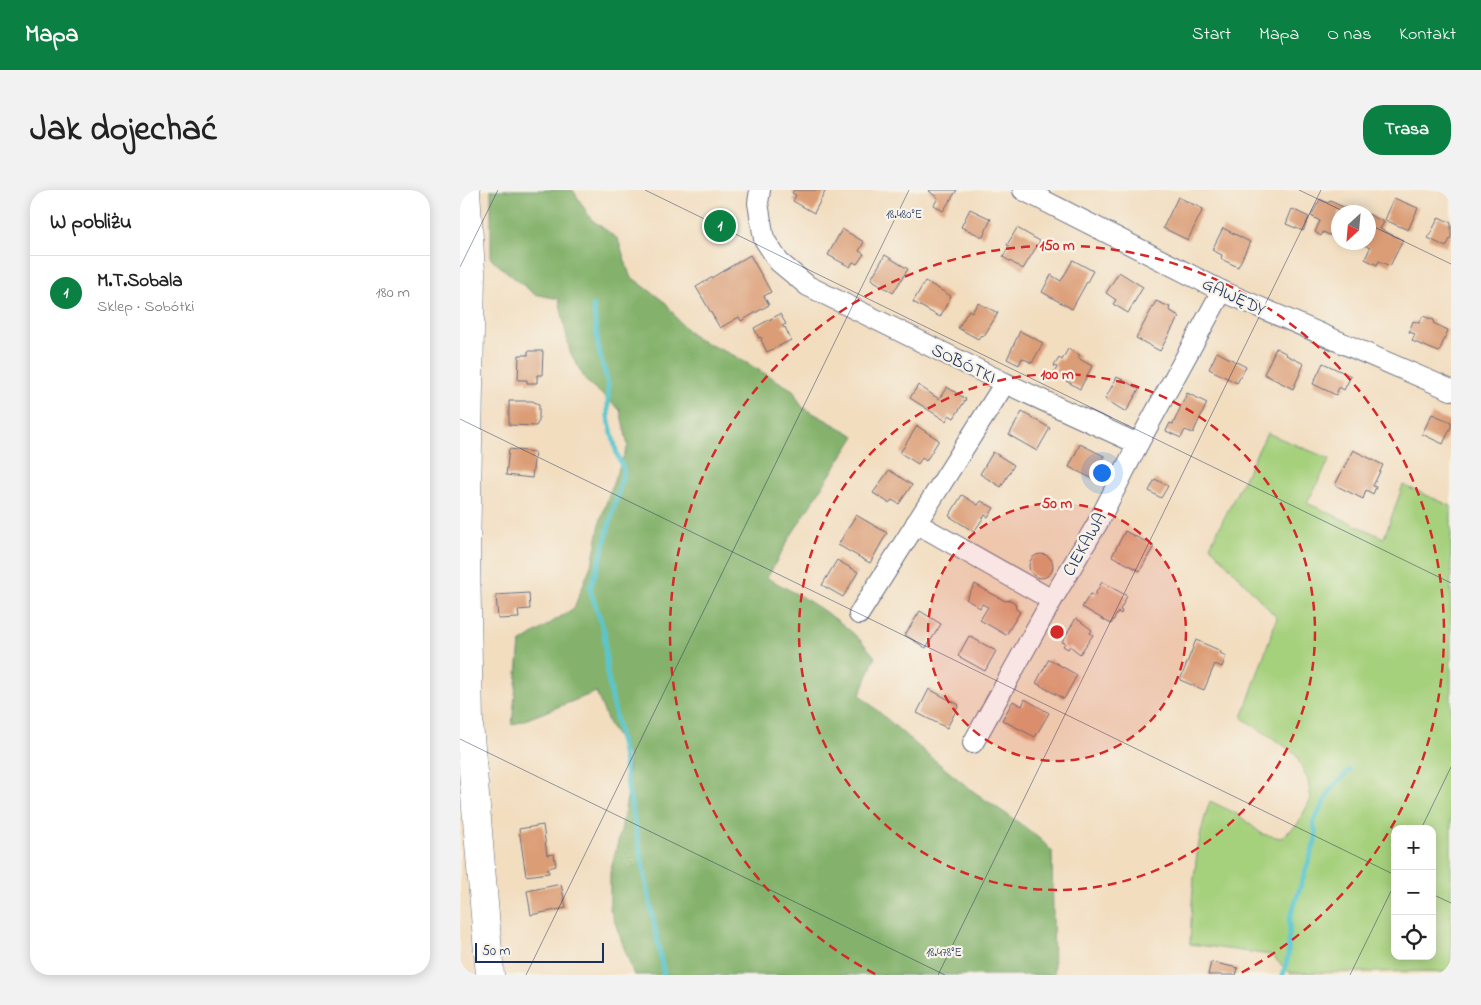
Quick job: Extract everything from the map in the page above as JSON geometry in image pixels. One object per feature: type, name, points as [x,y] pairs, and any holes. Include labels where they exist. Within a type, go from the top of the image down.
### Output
[{"type":"main road","points":[[466,190],[471,272],[466,556],[469,724],[490,975]]},
{"type":"street","name":"SOBÓTKI","points":[[760,190],[758,203],[764,238],[779,262],[808,286],[1005,383],[859,614]]},
{"type":"street","name":"GAWĘDY","points":[[1023,190],[1222,291],[1451,390]]},
{"type":"street","name":"CIEKAWA","points":[[972,743],[1097,524],[1138,444],[1222,291]]},
{"type":"street","points":[[1005,383],[1138,444]]},
{"type":"street","points":[[916,523],[1052,600]]},
{"type":"green space","points":[[491,190],[573,190],[591,219],[618,239],[630,276],[666,303],[680,323],[697,339],[733,355],[793,390],[802,407],[855,436],[790,537],[767,578],[834,618],[857,637],[875,657],[860,695],[944,768],[1024,827],[1052,851],[1054,975],[634,975],[610,909],[610,873],[629,787],[628,755],[609,724],[596,692],[512,725],[520,643],[574,608],[593,560],[601,518],[628,446],[620,410],[586,381],[570,352],[559,299],[534,294],[491,259]]},
{"type":"green space","points":[[1267,433],[1330,459],[1307,503],[1384,538],[1403,485],[1451,506],[1451,973],[1433,971],[1290,973],[1271,955],[1190,944],[1197,853],[1210,801],[1237,814],[1262,834],[1281,838],[1297,825],[1311,799],[1308,780],[1295,753],[1242,718],[1277,618],[1210,546]]},
{"type":"building","points":[[794,190],[826,190],[814,213],[793,201],[796,195],[792,193]]},
{"type":"building","points":[[930,190],[957,190],[943,211],[934,205],[938,198]]},
{"type":"building","points":[[1178,197],[1203,209],[1188,240],[1163,228]]},
{"type":"building","points":[[1394,198],[1418,208],[1408,230],[1385,220]]},
{"type":"building","points":[[1320,199],[1339,205],[1331,205],[1331,236],[1323,232],[1321,236],[1315,232],[1320,221],[1311,216]]},
{"type":"building","points":[[970,209],[991,219],[983,237],[961,227]]},
{"type":"building","points":[[1292,209],[1309,217],[1303,231],[1286,224]]},
{"type":"building","points":[[1439,217],[1451,223],[1451,237],[1446,247],[1428,238]]},
{"type":"building","points":[[1376,218],[1384,222],[1380,229],[1403,240],[1390,266],[1379,261],[1377,265],[1365,259],[1369,250],[1376,250]]},
{"type":"building","points":[[1017,228],[1040,241],[1023,269],[1003,257],[1009,246],[1007,245]]},
{"type":"building","points":[[1223,228],[1250,242],[1238,267],[1221,259],[1222,255],[1212,250]]},
{"type":"building","points":[[842,229],[864,242],[859,251],[864,254],[857,264],[853,262],[850,267],[828,255]]},
{"type":"building","points":[[750,255],[771,292],[764,296],[769,305],[741,321],[739,317],[720,328],[696,287]]},
{"type":"building","points":[[885,255],[908,269],[893,293],[871,279]]},
{"type":"building","points":[[1073,260],[1093,271],[1072,309],[1042,292],[1051,275],[1061,281]]},
{"type":"building","points":[[1119,272],[1143,287],[1128,313],[1113,304],[1116,300],[1106,293]]},
{"type":"building","points":[[925,281],[951,296],[940,317],[913,302]]},
{"type":"building","points":[[1156,301],[1170,307],[1169,310],[1179,316],[1160,351],[1136,338]]},
{"type":"building","points":[[978,303],[998,313],[984,336],[981,335],[978,339],[958,328],[969,310],[972,312]]},
{"type":"building","points":[[780,314],[786,324],[782,326],[785,327],[791,340],[767,352],[761,337],[759,338],[754,328]]},
{"type":"building","points":[[1423,316],[1434,320],[1433,323],[1448,330],[1439,352],[1412,341],[1415,334],[1409,332],[1413,321],[1419,323]]},
{"type":"building","points":[[1020,331],[1043,343],[1032,363],[1022,358],[1019,365],[1007,359]]},
{"type":"building","points":[[1276,348],[1304,364],[1293,389],[1264,374]]},
{"type":"building","points":[[1068,349],[1080,355],[1078,358],[1092,366],[1080,389],[1054,374],[1057,367],[1054,366],[1059,358],[1062,360]]},
{"type":"building","points":[[528,351],[543,351],[542,375],[537,375],[537,383],[527,383],[527,380],[518,380],[519,355],[528,355]]},
{"type":"building","points":[[1217,352],[1246,367],[1237,383],[1209,369]]},
{"type":"building","points":[[1323,363],[1351,376],[1344,390],[1339,387],[1336,395],[1313,384]]},
{"type":"building","points":[[1117,377],[1139,389],[1126,412],[1105,399]]},
{"type":"building","points":[[918,385],[939,399],[947,387],[966,399],[954,418],[949,415],[946,421],[910,398]]},
{"type":"building","points":[[1187,393],[1207,403],[1193,433],[1185,430],[1181,438],[1166,431],[1170,423],[1173,424]]},
{"type":"building","points":[[509,401],[532,401],[539,404],[539,421],[536,426],[509,425]]},
{"type":"building","points":[[1022,412],[1050,428],[1037,451],[1009,435]]},
{"type":"building","points":[[1432,414],[1451,422],[1451,427],[1443,444],[1422,434]]},
{"type":"building","points":[[917,426],[939,440],[926,461],[922,458],[918,464],[900,453]]},
{"type":"building","points":[[1080,444],[1104,456],[1093,479],[1069,467]]},
{"type":"building","points":[[509,449],[535,452],[532,478],[506,475]]},
{"type":"building","points":[[1353,450],[1383,465],[1373,486],[1376,487],[1373,494],[1366,490],[1363,499],[1335,485]]},
{"type":"building","points":[[993,452],[1014,465],[1001,487],[980,474]]},
{"type":"building","points":[[889,470],[912,485],[899,504],[892,500],[889,503],[873,493]]},
{"type":"building","points":[[1155,479],[1168,486],[1161,498],[1149,491]]},
{"type":"building","points":[[962,495],[978,505],[981,501],[994,508],[988,517],[985,515],[974,532],[949,516]]},
{"type":"building","points":[[856,515],[887,533],[870,563],[838,545]]},
{"type":"building","points":[[1125,531],[1154,546],[1140,571],[1112,556]]},
{"type":"building","points":[[1041,554],[1050,557],[1053,566],[1050,575],[1041,578],[1032,575],[1029,566],[1032,557]]},
{"type":"building","points":[[837,560],[858,572],[843,597],[822,585]]},
{"type":"building","points":[[1102,582],[1127,596],[1120,610],[1122,611],[1121,614],[1118,612],[1111,624],[1082,607],[1090,594],[1094,596]]},
{"type":"building","points":[[975,584],[1005,601],[1010,600],[1015,603],[1016,609],[1020,612],[1006,635],[980,620],[988,607],[982,604],[980,608],[966,599]]},
{"type":"building","points":[[529,593],[530,609],[518,610],[519,618],[498,619],[496,595]]},
{"type":"building","points":[[920,611],[941,624],[926,648],[905,635]]},
{"type":"building","points":[[1076,618],[1092,630],[1090,633],[1093,635],[1080,654],[1070,646],[1068,649],[1063,646],[1065,643],[1062,642]]},
{"type":"building","points":[[969,636],[996,651],[985,671],[958,656]]},
{"type":"building","points":[[1196,640],[1221,651],[1220,653],[1226,656],[1222,667],[1215,664],[1204,690],[1180,680]]},
{"type":"building","points":[[1049,659],[1077,675],[1064,699],[1036,683]]},
{"type":"building","points":[[929,689],[959,705],[947,728],[917,713]]},
{"type":"building","points":[[1025,699],[1049,713],[1035,737],[1002,720],[1013,701],[1022,706]]},
{"type":"building","points":[[543,825],[547,855],[554,854],[556,866],[548,868],[549,873],[526,876],[519,829]]},
{"type":"building","points":[[561,884],[566,908],[531,915],[527,891]]},
{"type":"building","points":[[1211,962],[1238,968],[1236,975],[1208,975]]},
{"type":"waterway","points":[[593,305],[599,351],[608,384],[608,417],[617,454],[624,471],[590,589],[604,631],[607,673],[664,975]]},
{"type":"waterway","points":[[1283,975],[1288,956],[1290,918],[1315,842],[1316,833],[1313,823],[1331,789],[1350,770]]},
{"type":"place","name":"M.T.Sobala","points":[[720,226]]}]
